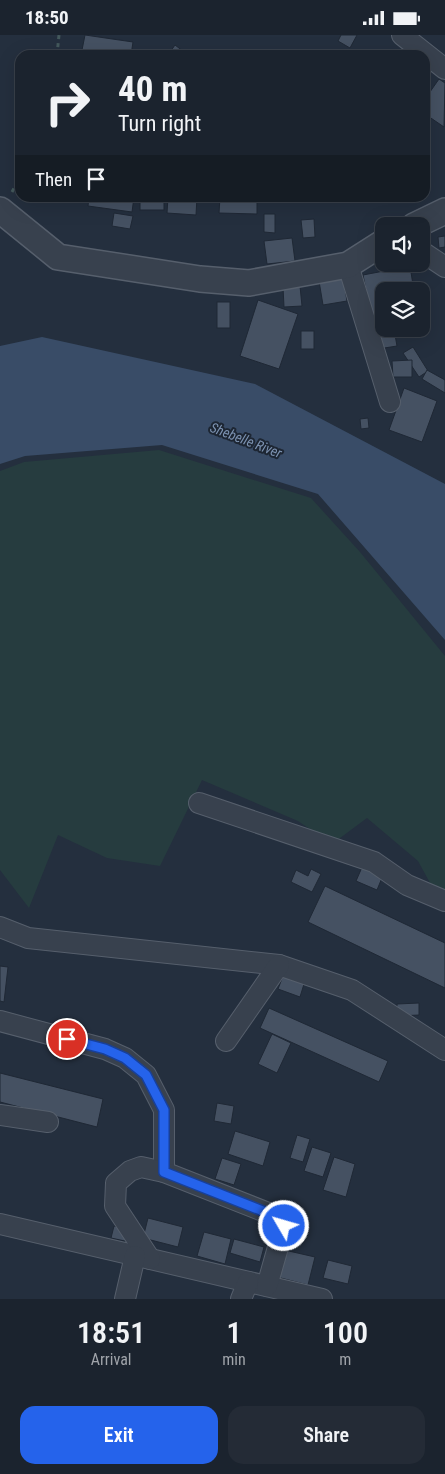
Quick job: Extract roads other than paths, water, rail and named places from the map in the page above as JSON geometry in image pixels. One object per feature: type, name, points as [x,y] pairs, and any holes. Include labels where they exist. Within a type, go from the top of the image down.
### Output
[{"type":"street","points":[[402,35],[421,50]]},
{"type":"street","points":[[430,57],[445,69]]},
{"type":"street","points":[[0,210],[58,257],[200,279],[249,283],[348,265],[375,248]]},
{"type":"street","points":[[430,218],[445,211]]},
{"type":"street","points":[[430,257],[445,267]]},
{"type":"street","points":[[348,265],[390,402]]},
{"type":"street","points":[[199,803],[374,862],[407,885],[445,901]]},
{"type":"street","points":[[0,927],[28,938],[279,965],[352,991],[445,1049]]},
{"type":"street","points":[[226,1041],[279,965]]},
{"type":"street","points":[[0,1021],[105,1049],[125,1058],[146,1075],[164,1110],[164,1172]]},
{"type":"street","points":[[0,1115],[48,1122]]},
{"type":"street","points":[[125,1299],[142,1257],[115,1206],[116,1183],[130,1171],[141,1167],[164,1172],[281,1218],[284,1226],[252,1289]]},
{"type":"street","points":[[0,1224],[142,1257],[252,1289],[322,1299]]},
{"type":"water","name":"Shebelle River","points":[[42,337],[255,384],[445,484],[445,640],[318,494],[162,445],[25,456],[0,464],[0,346]]}]
